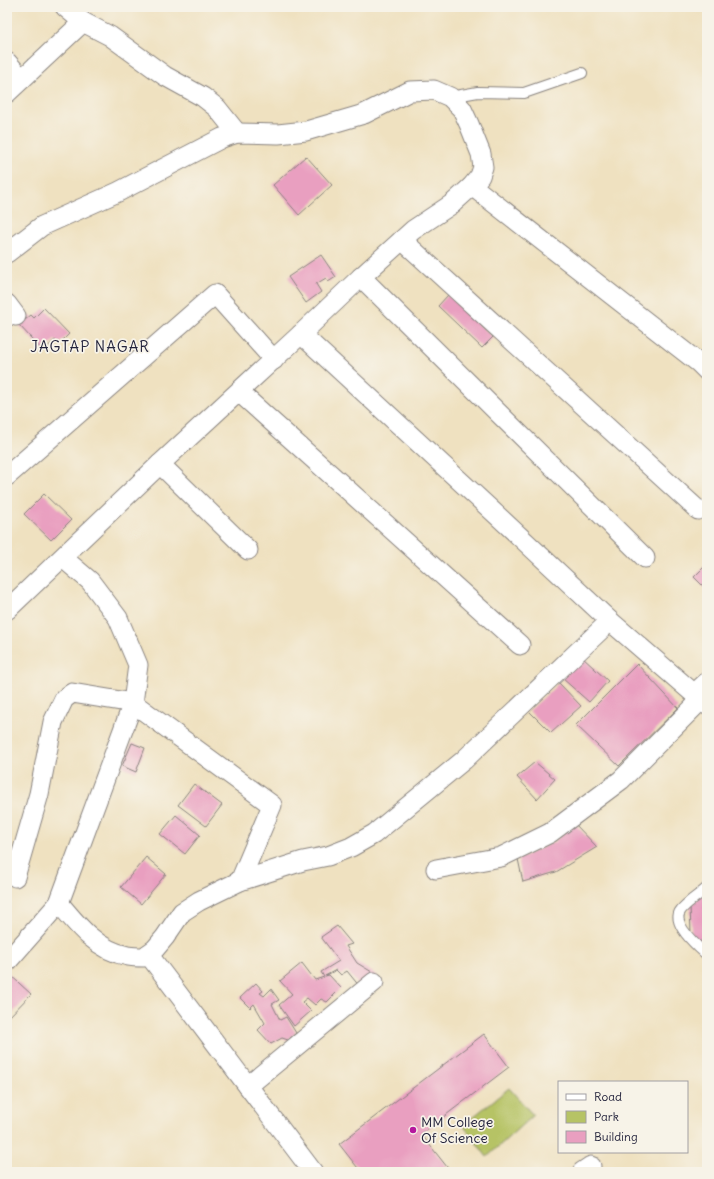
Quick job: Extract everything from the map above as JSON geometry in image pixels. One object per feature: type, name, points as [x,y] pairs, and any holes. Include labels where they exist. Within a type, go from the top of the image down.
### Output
[{"type":"street","points":[[65,7],[83,22],[110,36],[165,76],[203,97],[217,108],[237,133]]},
{"type":"street","points":[[7,93],[83,22]]},
{"type":"street","points":[[7,62],[22,79]]},
{"type":"street","points":[[7,253],[42,226],[118,192],[222,138],[237,133],[278,134],[306,131],[364,114],[410,91],[434,90],[450,97],[462,109],[481,154],[483,167],[480,176],[472,186],[452,204],[413,230],[361,277],[274,360],[160,464],[7,610]]},
{"type":"street","points":[[472,186],[699,362],[707,371]]},
{"type":"street","points":[[402,240],[698,510]]},
{"type":"street","points":[[361,277],[645,558]]},
{"type":"street","points":[[7,476],[215,294],[274,360]]},
{"type":"street","points":[[301,334],[501,518],[610,621],[702,695],[621,780],[550,832],[501,856],[436,869]]},
{"type":"street","points":[[239,392],[520,645]]},
{"type":"street","points":[[160,464],[248,550]]},
{"type":"street","points":[[7,962],[59,903],[133,703],[138,665],[118,618],[90,581],[63,558]]},
{"type":"street","points":[[59,903],[82,930],[105,947],[127,956],[144,957],[155,949],[165,938],[182,912],[199,901],[240,881],[302,861],[328,856],[351,847],[374,834],[464,760],[610,621]]},
{"type":"street","points":[[15,877],[39,794],[53,722],[64,699],[72,693],[133,703],[272,805],[240,881]]},
{"type":"street","points":[[148,954],[313,1172]]},
{"type":"street","points":[[248,1086],[374,982]]},
{"type":"lane","points":[[450,97],[478,92],[524,93],[582,73]]},
{"type":"lane","points":[[707,888],[680,911],[678,917],[681,926],[692,941],[707,955]]},
{"type":"green space","points":[[509,1088],[533,1115],[487,1157],[463,1125]]},
{"type":"building","points":[[306,156],[332,185],[299,215],[273,185]]},
{"type":"building","points":[[321,255],[336,277],[328,282],[326,278],[316,284],[321,292],[306,303],[288,277]]},
{"type":"building","points":[[448,295],[493,337],[482,348],[438,306]]},
{"type":"building","points":[[44,308],[69,334],[59,344],[55,340],[43,351],[19,325],[31,315],[34,318]]},
{"type":"building","points":[[44,494],[71,520],[51,540],[24,514]]},
{"type":"building","points":[[707,564],[707,590],[694,577]]},
{"type":"building","points":[[582,657],[608,681],[589,702],[562,678]]},
{"type":"building","points":[[637,664],[678,708],[619,766],[576,725]]},
{"type":"building","points":[[559,683],[581,706],[551,733],[529,711]]},
{"type":"building","points":[[132,743],[145,748],[136,772],[122,766]]},
{"type":"building","points":[[535,762],[555,779],[537,799],[517,777]]},
{"type":"building","points":[[194,784],[222,805],[206,826],[178,805]]},
{"type":"building","points":[[176,815],[200,835],[185,854],[160,834]]},
{"type":"building","points":[[574,823],[597,847],[556,872],[523,882],[518,859],[554,842]]},
{"type":"building","points":[[146,857],[166,874],[141,904],[121,887]]},
{"type":"building","points":[[707,891],[707,947],[691,933],[690,905]]},
{"type":"building","points":[[337,926],[352,944],[346,946],[357,963],[377,975],[360,987],[347,971],[341,975],[336,970],[325,976],[329,975],[341,988],[327,1002],[321,999],[315,1005],[307,998],[302,1002],[311,1011],[294,1026],[279,1005],[292,994],[280,981],[302,963],[315,980],[324,977],[321,972],[339,961],[321,937]]},
{"type":"building","points":[[7,972],[31,994],[7,1019]]},
{"type":"building","points":[[256,983],[263,991],[260,993],[264,996],[271,989],[279,1000],[272,1004],[280,1020],[286,1017],[296,1033],[288,1040],[282,1038],[271,1044],[258,1030],[265,1023],[254,1004],[250,1008],[240,998]]},
{"type":"building","points":[[484,1034],[509,1067],[421,1134],[451,1172],[361,1172],[339,1144]]},
{"type":"place","name":"MM College Of Science","points":[[413,1130]]},
{"type":"district","name":"JAGTAP NAGAR","points":[[90,347]]}]
